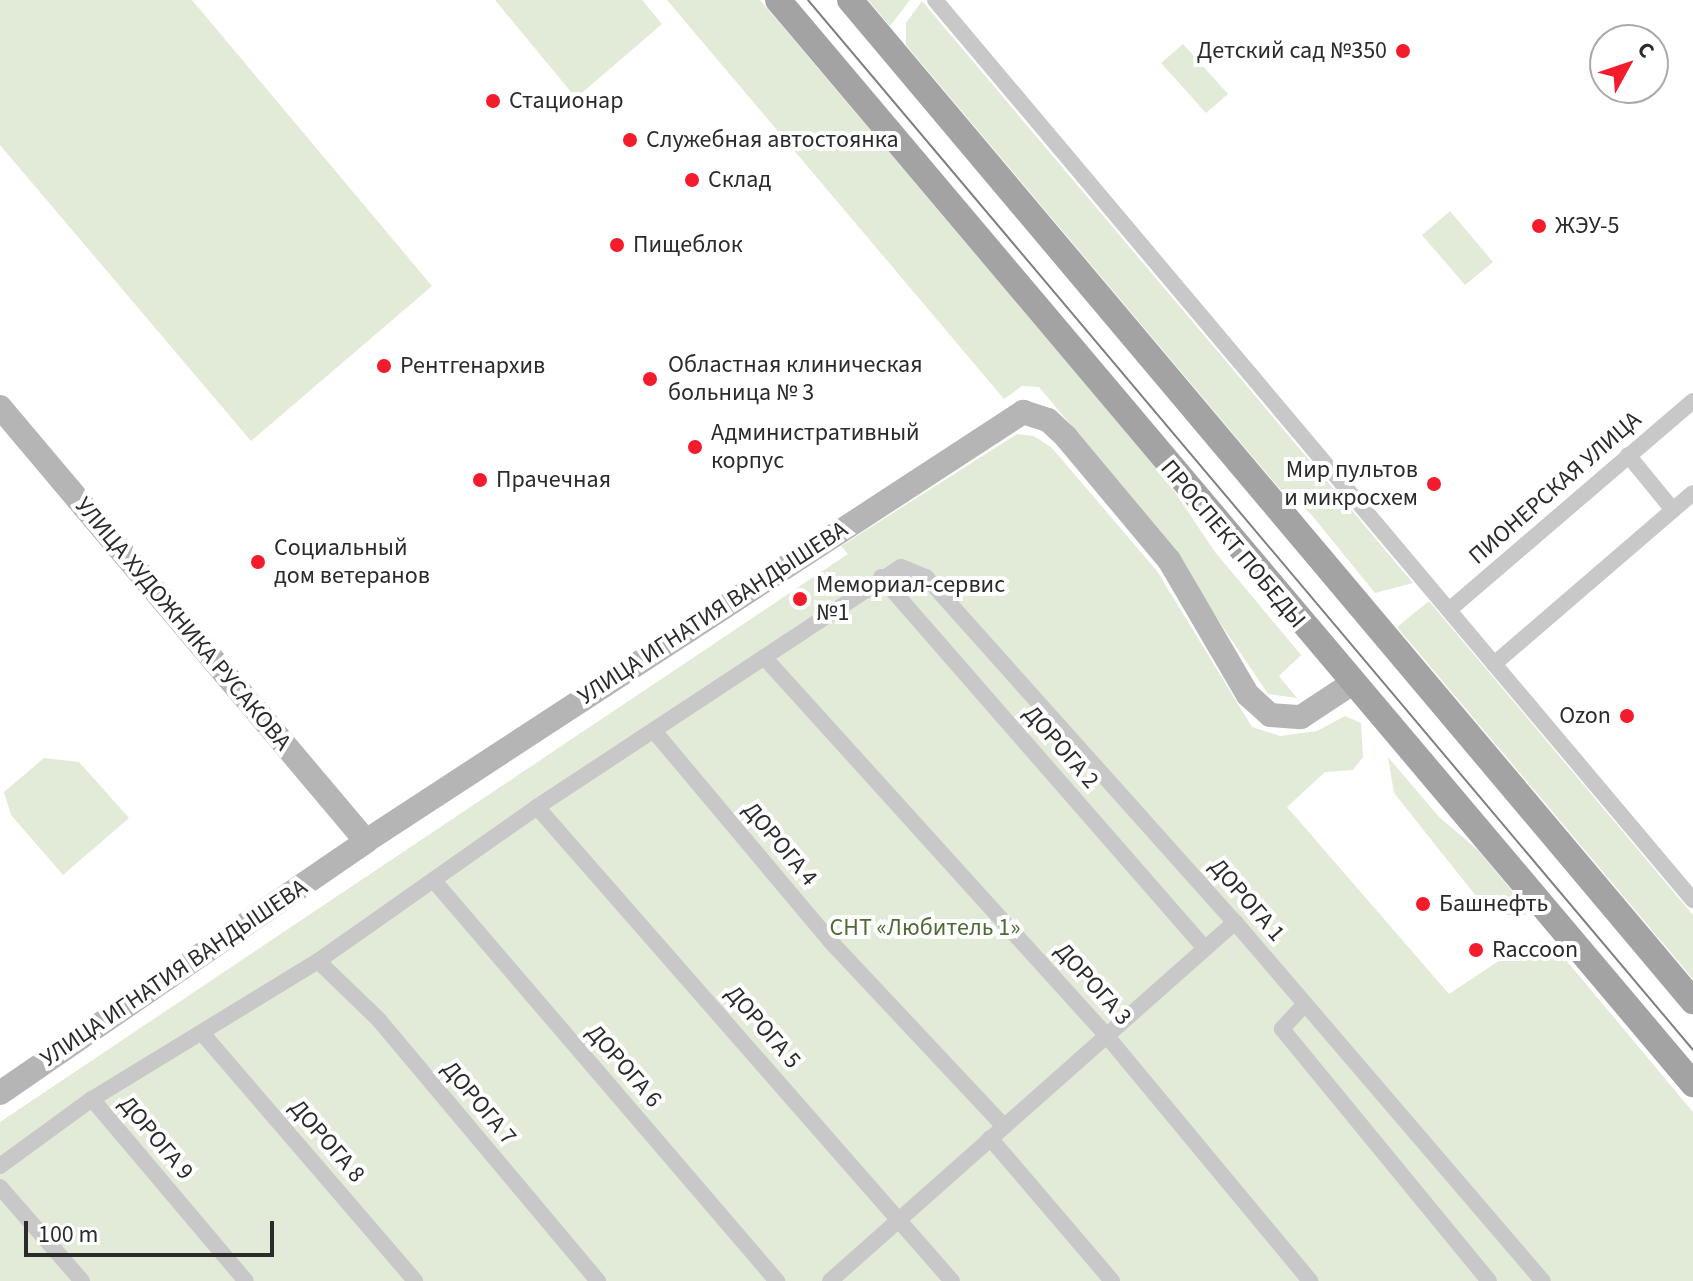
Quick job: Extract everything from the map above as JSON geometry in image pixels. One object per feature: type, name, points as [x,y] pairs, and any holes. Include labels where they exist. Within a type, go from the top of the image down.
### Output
[{"type":"main road","name":"ПРОСПЕКТ ПОБЕДЫ","points":[[778,0],[1351,684],[1693,1084]]},
{"type":"main road","points":[[850,0],[1693,1001]]},
{"type":"street","points":[[935,0],[1693,900]]},
{"type":"street","name":"ПИОНЕРСКАЯ УЛИЦА","points":[[1449,610],[1693,401]]},
{"type":"street","name":"УЛИЦА ХУДОЖНИКА РУСАКОВА","points":[[0,407],[366,841]]},
{"type":"street","name":"УЛИЦА ИГНАТИЯ ВАНДЫШЕВА","points":[[0,1093],[366,841],[1023,412],[1048,420],[1066,437],[1169,560],[1248,695],[1270,715],[1301,717],[1351,684]]},
{"type":"street","points":[[1628,455],[1673,510]]},
{"type":"street","points":[[1494,664],[1693,493]]},
{"type":"street","name":"ДОРОГА 1","points":[[881,577],[901,567],[926,577],[1235,922],[1543,1281]]},
{"type":"street","points":[[0,1166],[92,1099],[318,961],[435,882],[537,807],[881,577]]},
{"type":"street","name":"ДОРОГА 2","points":[[881,577],[1204,947]]},
{"type":"street","name":"ДОРОГА 3","points":[[764,657],[1106,1035],[1310,1281]]},
{"type":"street","name":"ДОРОГА 4","points":[[654,731],[831,942],[1004,1126]]},
{"type":"street","name":"ДОРОГА 5","points":[[537,807],[952,1281]]},
{"type":"street","name":"ДОРОГА 6","points":[[435,882],[777,1281]]},
{"type":"street","points":[[830,1281],[1235,922]]},
{"type":"street","name":"ДОРОГА 7","points":[[318,961],[379,1020],[598,1281]]},
{"type":"street","points":[[1305,1004],[1282,1029],[1489,1281]]},
{"type":"street","name":"ДОРОГА 8","points":[[202,1033],[415,1281]]},
{"type":"street","name":"ДОРОГА 9","points":[[92,1099],[246,1281]]},
{"type":"street","points":[[990,1138],[1112,1281]]},
{"type":"street","points":[[0,1187],[82,1281]]},
{"type":"green space","points":[[0,0],[192,0],[432,286],[251,441],[0,145]]},
{"type":"green space","points":[[495,0],[642,0],[662,24],[576,98]]},
{"type":"green space","points":[[667,0],[760,0],[1166,479],[1215,552],[1301,655],[1279,676],[1297,698],[1268,694],[1153,523],[1039,387],[1022,386],[1004,399]]},
{"type":"green space","points":[[868,0],[910,0],[890,26]]},
{"type":"green space","points":[[922,1],[1413,583],[1375,593],[1310,513],[1279,488],[906,45],[906,23]]},
{"type":"green space","points":[[1183,44],[1228,94],[1206,113],[1161,63]]},
{"type":"green space","points":[[1450,211],[1493,262],[1465,285],[1422,235]]},
{"type":"green space","name":"СНТ «Любитель 1»","points":[[1017,434],[1034,436],[1052,448],[1157,571],[1252,727],[1280,736],[1317,731],[1345,716],[1361,723],[1363,757],[1353,770],[1325,772],[1287,807],[1449,994],[1527,942],[1550,941],[1693,1112],[1693,1281],[0,1281],[0,1122],[848,554],[841,546]]},
{"type":"green space","points":[[1429,601],[1693,915],[1693,979],[1397,627]]},
{"type":"green space","points":[[1388,757],[1439,817],[1478,850],[1532,915],[1502,915],[1484,906],[1394,793]]},
{"type":"green space","points":[[44,758],[79,762],[129,818],[63,875],[11,815],[4,792]]},
{"type":"tram line","points":[[808,0],[1693,1050]]},
{"type":"place","name":"Детский сад №350","points":[[1403,51]]},
{"type":"place","name":"Стационар","points":[[493,101]]},
{"type":"place","name":"Служебная автостоянка","points":[[630,140]]},
{"type":"place","name":"Склад","points":[[692,180]]},
{"type":"place","name":"ЖЭУ-5","points":[[1539,226]]},
{"type":"place","name":"Пищеблок","points":[[617,245]]},
{"type":"place","name":"Рентгенархив","points":[[384,366]]},
{"type":"place","name":"Областная клиническая больница № 3","points":[[650,379]]},
{"type":"place","name":"Административный корпус","points":[[695,447]]},
{"type":"place","name":"Прачечная","points":[[480,480]]},
{"type":"place","name":"Мир пультов и микросхем","points":[[1434,484]]},
{"type":"place","name":"Социальный дом ветеранов","points":[[258,562]]},
{"type":"place","name":"Мемориал-сервис №1","points":[[800,599]]},
{"type":"place","name":"Ozon","points":[[1627,716]]},
{"type":"place","name":"Башнефть","points":[[1423,904]]},
{"type":"place","name":"Raсcoon","points":[[1476,950]]}]
